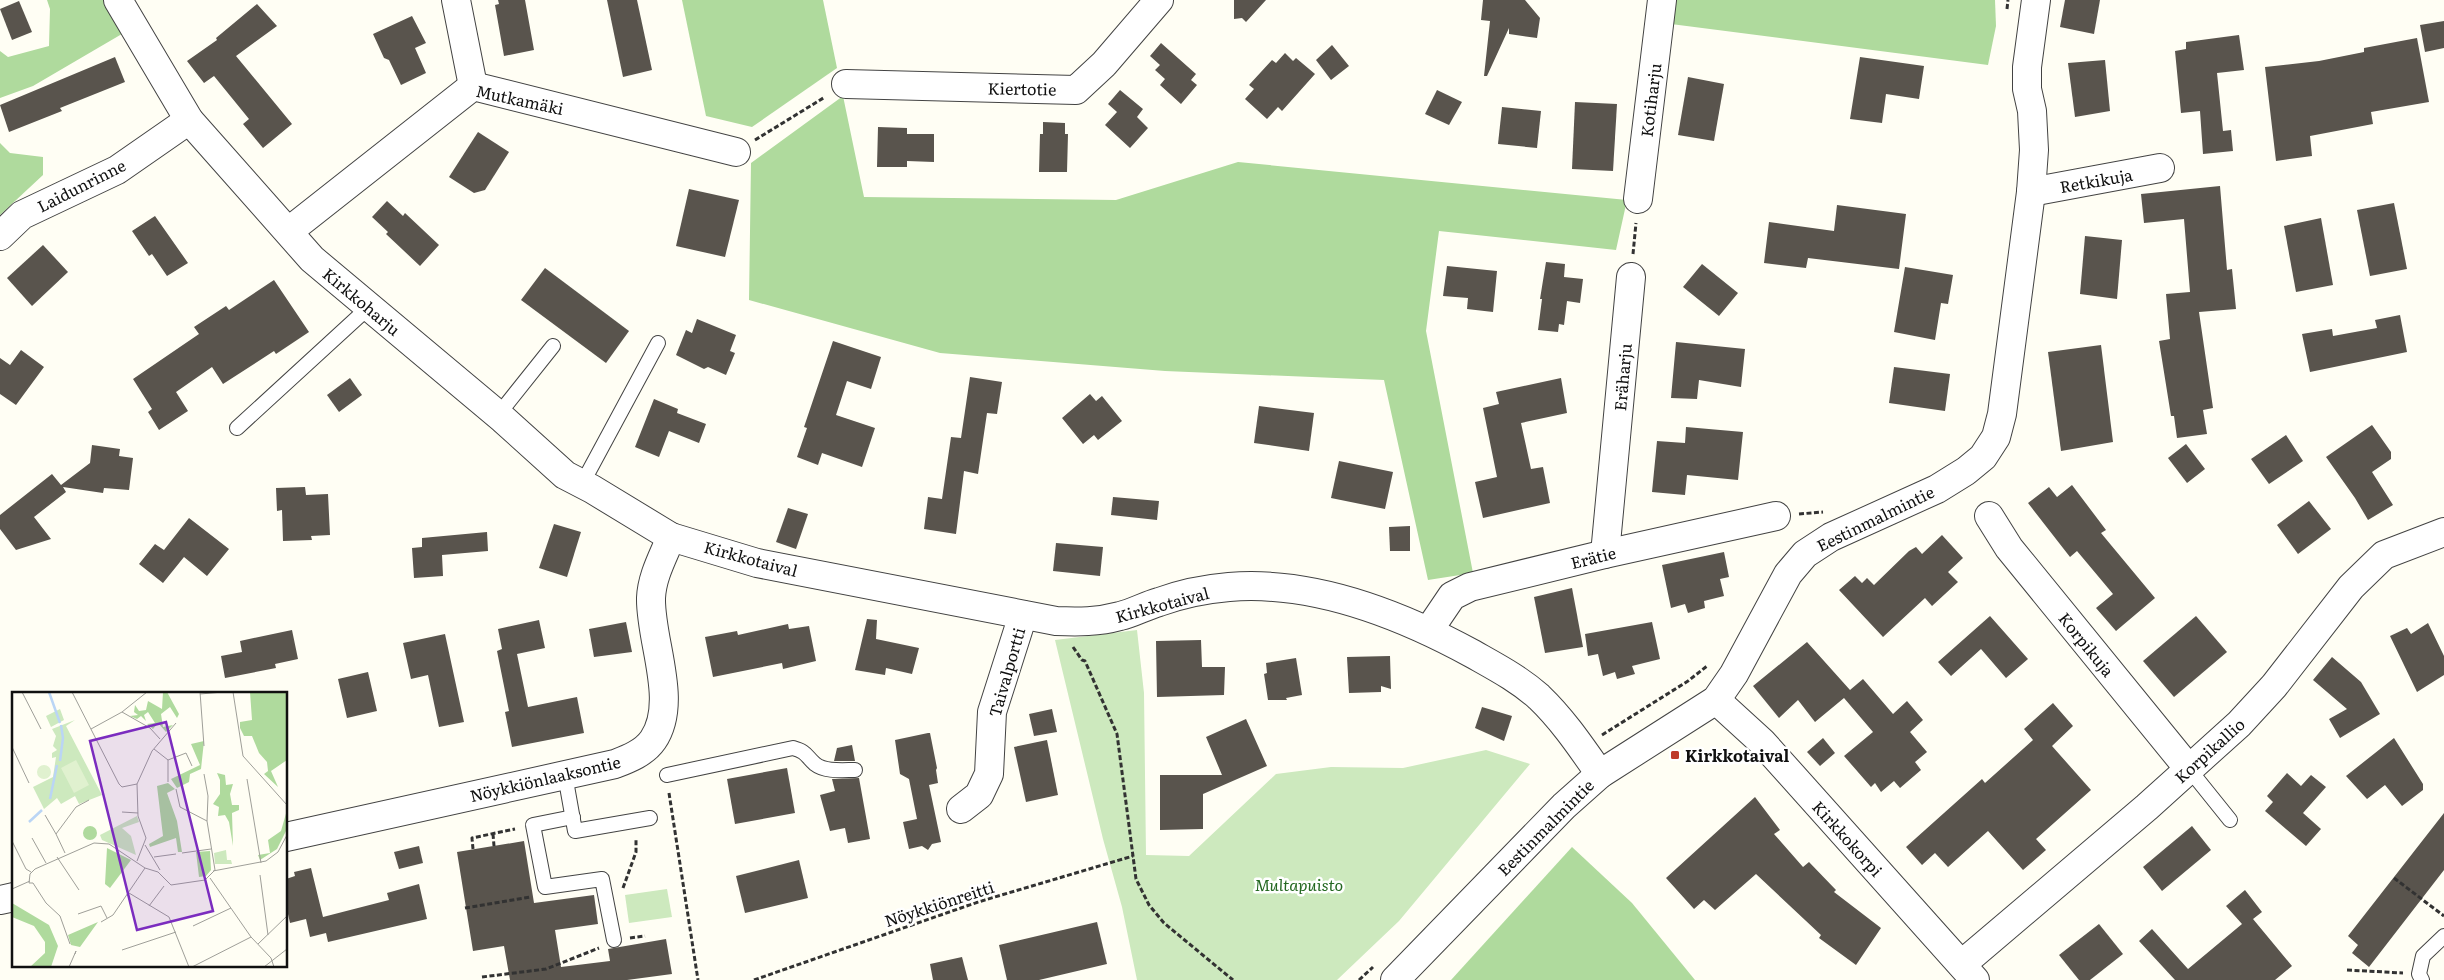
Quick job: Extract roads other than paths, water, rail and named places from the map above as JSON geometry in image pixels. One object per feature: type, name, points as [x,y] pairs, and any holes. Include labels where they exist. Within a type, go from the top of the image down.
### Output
[{"type":"street","name":"Kirkkoharju","points":[[118,0],[189,120],[312,259],[498,415],[565,476],[582,484],[671,537]]},
{"type":"street","points":[[456,0],[473,86]]},
{"type":"street","name":"Kiertotie","points":[[846,84],[1076,90],[1104,64],[1159,0]]},
{"type":"street","name":"Kotiharju","points":[[1638,199],[1662,0]]},
{"type":"street","name":"Eestinmalmintie","points":[[1395,980],[1564,806],[1600,774],[1716,700],[1734,674],[1788,574],[1804,554],[1831,537],[1937,489],[1966,471],[1983,457],[1996,437],[2002,414],[2031,192],[2034,150],[2032,111],[2027,89],[2027,67],[2036,0]]},
{"type":"street","name":"Mutkamäki","points":[[288,231],[473,86],[736,152]]},
{"type":"street","name":"Laidunrinne","points":[[0,236],[22,215],[117,170],[189,120]]},
{"type":"street","name":"Retkikuja","points":[[2031,192],[2160,168]]},
{"type":"street","name":"Eräharju","points":[[1605,554],[1631,277]]},
{"type":"street","name":"Erätie","points":[[1429,630],[1452,596],[1470,588],[1605,554],[1776,516]]},
{"type":"street","name":"Korpikuja","points":[[1988,516],[2009,548],[2189,768]]},
{"type":"street","name":"Korpikallio","points":[[1968,972],[2239,724],[2274,686],[2351,587],[2384,555],[2444,532]]},
{"type":"street","name":"Kirkkotaival","points":[[671,537],[757,562],[1056,621],[1089,622],[1121,616],[1159,602],[1198,591],[1262,586],[1298,590],[1350,600],[1429,630],[1516,679],[1539,698],[1564,724],[1600,774]]},
{"type":"street","name":"Nöykkiönlaaksontie","points":[[288,837],[615,764],[634,756],[652,741],[660,726],[663,693],[651,600],[653,582],[671,537]]},
{"type":"street","name":"Taivalportti","points":[[960,809],[979,795],[988,774],[992,712],[1023,615]]},
{"type":"street","name":"Kirkkokorpi","points":[[1716,700],[1762,742],[1968,972]]},
{"type":"lane","points":[[237,428],[369,307]]},
{"type":"lane","points":[[582,484],[658,343]]},
{"type":"lane","points":[[498,415],[553,346]]},
{"type":"lane","points":[[667,775],[793,748],[804,751],[816,764],[825,769],[855,770]]},
{"type":"lane","points":[[2189,768],[2230,820]]},
{"type":"lane","points":[[565,775],[575,831],[650,818]]},
{"type":"lane","points":[[573,817],[532,825],[545,887],[602,879],[614,940]]},
{"type":"lane","points":[[2420,977],[2423,956],[2444,936]]},
{"type":"place","name":"Kirkkotaival","points":[[1675,755]]},
{"type":"park label","name":"Multapuisto","points":[[1299,884]]}]
